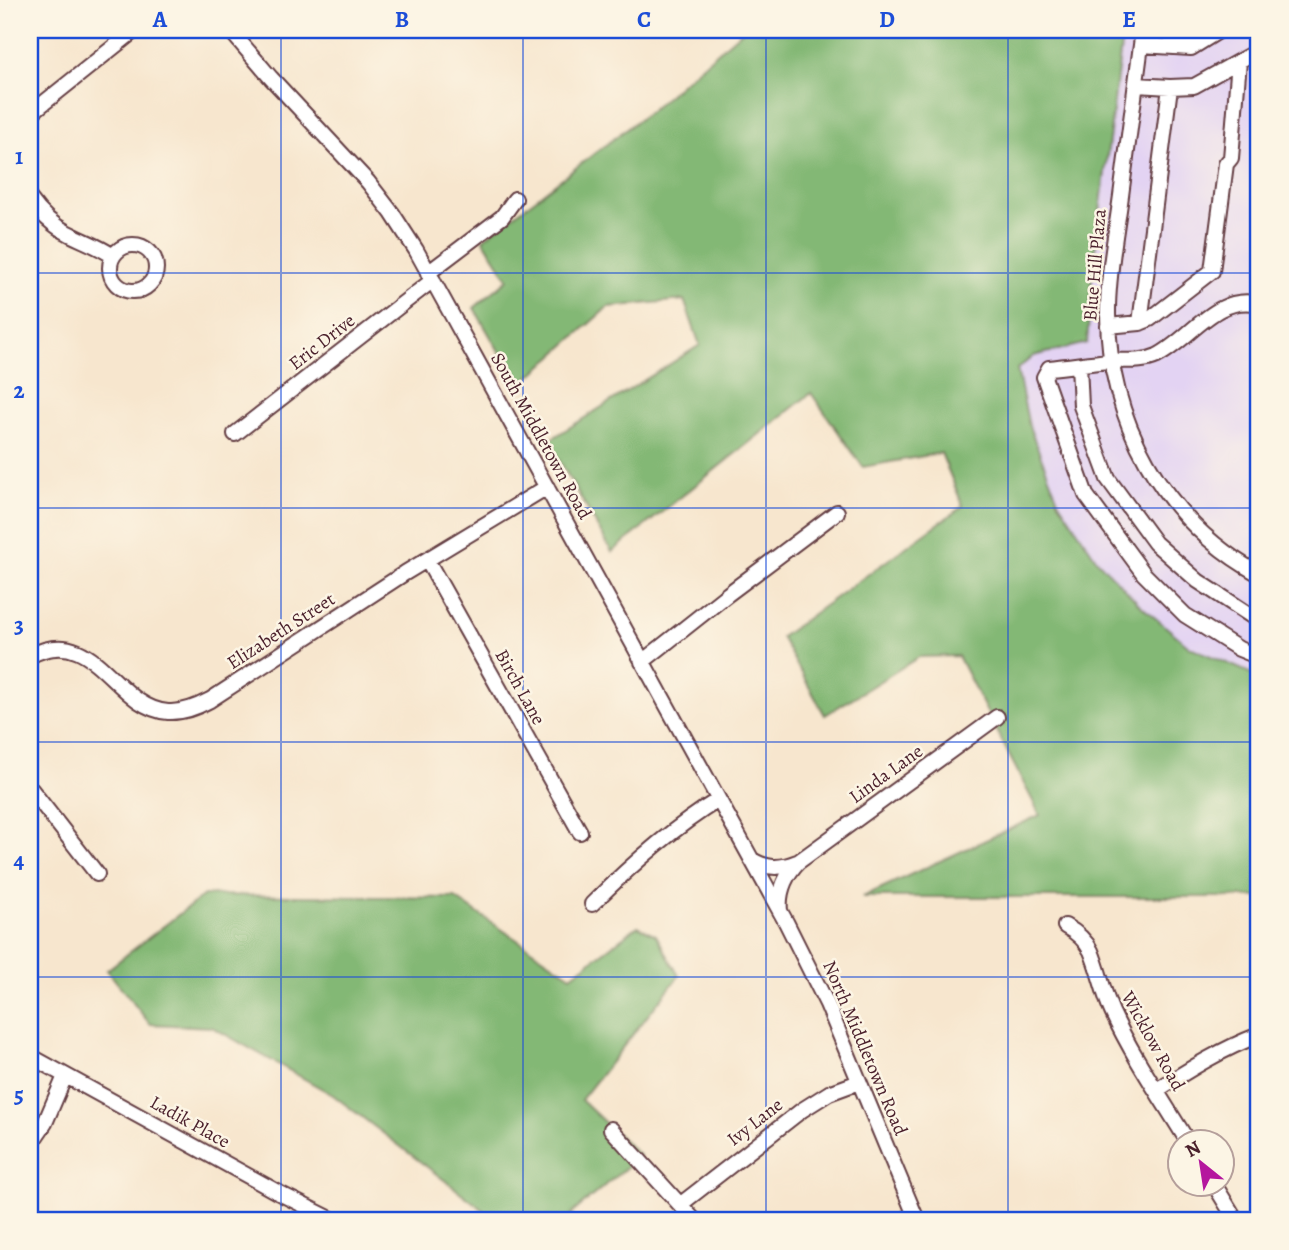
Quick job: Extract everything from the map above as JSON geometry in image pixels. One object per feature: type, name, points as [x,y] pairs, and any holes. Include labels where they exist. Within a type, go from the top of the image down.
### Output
[{"type":"street","points":[[30,114],[135,30]]},
{"type":"street","name":"South Middletown Road","points":[[230,30],[380,197],[410,241],[770,894]]},
{"type":"street","name":"Blue Hill Plaza","points":[[1143,30],[1111,274],[1108,326],[1116,385],[1127,423],[1158,482],[1201,532],[1259,575]]},
{"type":"street","points":[[1175,47],[1177,30]]},
{"type":"street","points":[[1141,45],[1191,48],[1220,30]]},
{"type":"street","points":[[1136,85],[1194,86],[1259,51]]},
{"type":"street","points":[[1108,326],[1140,323],[1150,319],[1212,271],[1226,164],[1231,158],[1240,61]]},
{"type":"street","points":[[1140,323],[1170,87]]},
{"type":"street","points":[[30,199],[55,226],[114,256]]},
{"type":"street","name":"Eric Drive","points":[[234,434],[502,217],[514,200]]},
{"type":"street","points":[[1259,304],[1234,303],[1220,308],[1153,358],[1049,368],[1044,377],[1086,495],[1144,574],[1185,615],[1239,649],[1259,657]]},
{"type":"street","points":[[1080,365],[1081,407],[1108,479],[1155,543],[1198,581],[1259,619]]},
{"type":"street","name":"Elizabeth Street","points":[[30,656],[46,649],[75,650],[98,663],[145,705],[170,712],[183,711],[210,700],[427,560],[547,487]]},
{"type":"street","points":[[642,662],[837,512]]},
{"type":"street","name":"Birch Lane","points":[[427,560],[580,832]]},
{"type":"street","name":"Linda Lane","points":[[781,912],[779,902],[786,876],[798,862],[998,717]]},
{"type":"street","points":[[30,788],[97,874]]},
{"type":"street","points":[[592,904],[651,848],[718,800]]},
{"type":"street","name":"Linda Lane","points":[[751,859],[774,868],[798,862]]},
{"type":"street","name":"North Middletown Road","points":[[770,894],[827,1004],[917,1220]]},
{"type":"street","name":"Wicklow Road","points":[[1065,926],[1075,931],[1091,951],[1111,1009],[1125,1037],[1180,1128]]},
{"type":"street","points":[[1157,1090],[1213,1055],[1259,1035]]},
{"type":"street","name":"Ladik Place","points":[[30,1056],[333,1220]]},
{"type":"street","points":[[30,1145],[45,1123],[65,1076]]},
{"type":"street","name":"Ivy Lane","points":[[681,1204],[802,1110],[829,1093],[859,1082]]},
{"type":"street","points":[[611,1129],[694,1220]]},
{"type":"street","points":[[1223,1198],[1236,1220]]},
{"type":"shaded area","points":[[1117,30],[1259,30],[1259,689],[1130,608],[1042,486],[1010,360]]},
{"type":"green space","points":[[743,30],[1123,30],[1093,267],[1087,343],[1034,356],[1017,369],[1029,426],[1059,502],[1097,560],[1140,605],[1190,647],[1259,677],[1259,897],[862,897],[1040,815],[958,656],[919,657],[825,715],[781,637],[963,506],[941,453],[863,467],[811,393],[612,552],[548,441],[700,345],[684,300],[608,307],[519,386],[474,308],[508,279],[483,239],[651,110]]},
{"type":"green space","points":[[204,895],[455,898],[571,976],[638,926],[656,935],[679,976],[581,1100],[640,1156],[571,1214],[575,1220],[489,1220],[490,1215],[333,1095],[212,1027],[150,1024],[107,970]]}]
